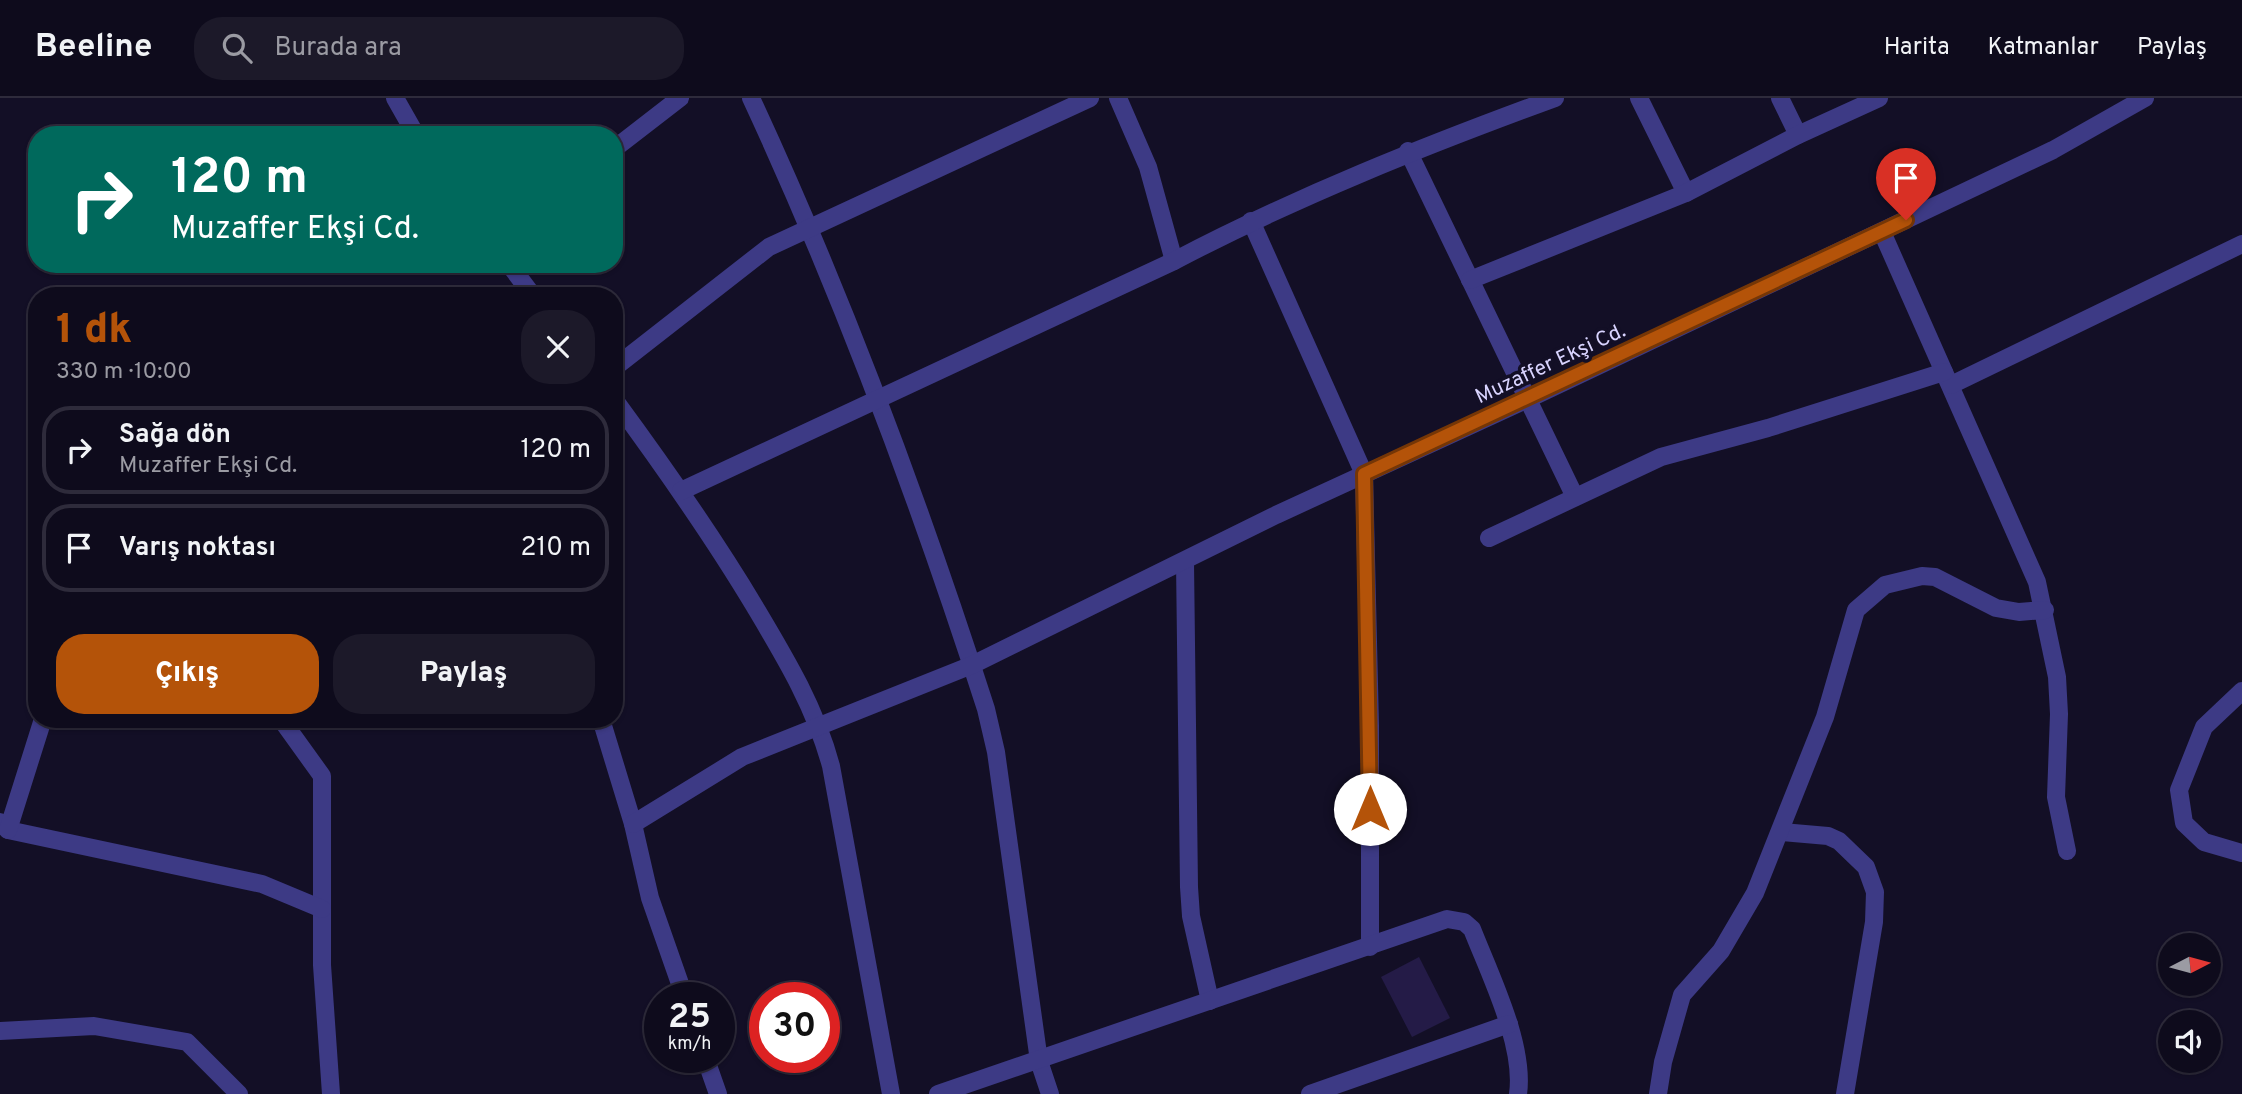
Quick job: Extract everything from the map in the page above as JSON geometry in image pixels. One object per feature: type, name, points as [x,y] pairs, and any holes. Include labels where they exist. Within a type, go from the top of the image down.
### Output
[{"type":"street","points":[[395,98],[411,126]]},
{"type":"street","points":[[623,142],[680,98]]},
{"type":"street","points":[[751,98],[811,227],[877,399],[972,665],[996,752],[1040,1061],[1049,1094]]},
{"type":"street","points":[[623,362],[769,247],[1090,98]]},
{"type":"street","points":[[1118,98],[1148,167],[1174,261]]},
{"type":"street","points":[[681,491],[1174,261],[1251,221],[1408,151],[1555,98]]},
{"type":"street","points":[[1639,98],[1686,193]]},
{"type":"street","points":[[1780,98],[1798,135]]},
{"type":"street","points":[[1470,281],[1686,193],[1798,135],[1879,98]]},
{"type":"street","name":"Muzaffer Ekşi Cd.","points":[[633,824],[742,757],[972,665],[1364,474],[2053,150],[2145,98]]},
{"type":"street","points":[[1408,151],[1576,498]]},
{"type":"street","points":[[1251,221],[1364,474],[1370,726],[1370,947]]},
{"type":"street","points":[[1882,232],[1984,465],[2027,555],[2045,610],[2057,677],[2059,714],[2056,797],[2067,851]]},
{"type":"street","points":[[1489,538],[1661,457],[1948,379],[2242,244]]},
{"type":"street","points":[[623,411],[681,491],[803,687],[820,728],[831,766],[891,1094]]},
{"type":"street","points":[[1185,562],[1189,887],[1191,916],[1210,1001]]},
{"type":"street","points":[[1658,1094],[1663,1062],[1682,995],[1721,951],[1755,893],[1782,832],[1792,794],[1825,716],[1856,610],[1864,600],[1885,586],[1922,576],[1936,577],[1996,608],[2019,612],[2045,610]]},
{"type":"street","points":[[2242,691],[2204,727],[2179,790],[2184,823],[2204,842],[2242,853]]},
{"type":"street","points":[[40,728],[4,826],[262,884],[322,909]]},
{"type":"street","points":[[287,728],[322,776],[322,965],[331,1094]]},
{"type":"street","points":[[604,728],[633,824],[650,898],[679,982]]},
{"type":"street","points":[[1782,832],[1828,836],[1839,841],[1866,867],[1875,892],[1874,922],[1845,1094]]},
{"type":"street","points":[[938,1094],[1370,947],[1405,931],[1447,919],[1464,922],[1472,929],[1509,1024],[1519,1084],[1518,1094]]},
{"type":"street","points":[[1310,1094],[1509,1024]]},
{"type":"street","points":[[0,1031],[94,1026],[187,1042],[239,1094]]},
{"type":"street","points":[[711,1073],[718,1094]]},
{"type":"building","points":[[1419,957],[1450,1018],[1412,1037],[1381,977]]},
{"type":"route","points":[[1370,809],[1364,474],[1906,220]]}]
